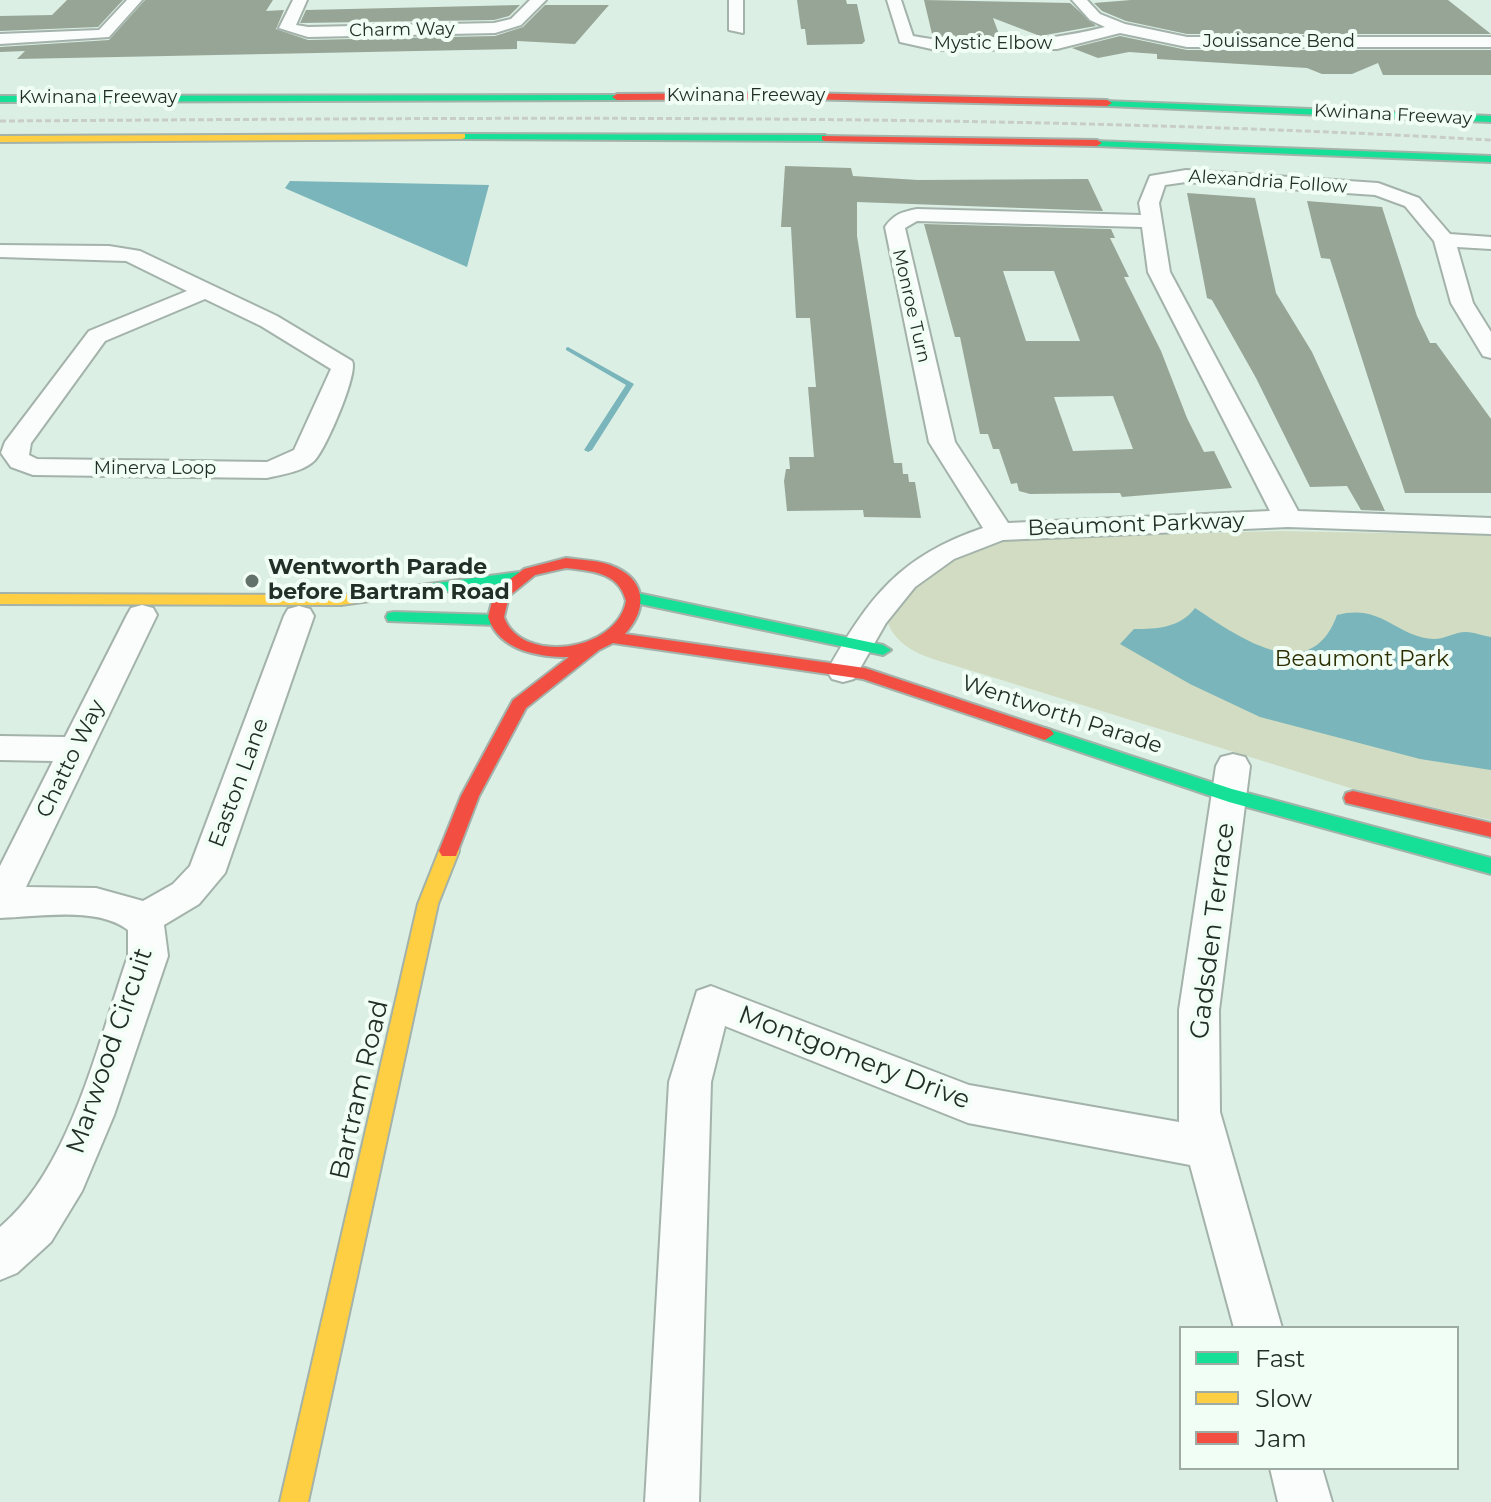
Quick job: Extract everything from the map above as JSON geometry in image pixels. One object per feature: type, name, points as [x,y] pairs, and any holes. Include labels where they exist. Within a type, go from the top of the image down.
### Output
[{"type":"main road","name":"Kwinana Freeway","points":[[0,99],[877,97],[1491,119]]},
{"type":"main road","name":"Kwinana Freeway","points":[[0,139],[563,134],[1000,140],[1491,159]]},
{"type":"main road","points":[[0,599],[341,600],[519,577],[549,565],[599,566],[624,578],[637,598],[636,612],[628,626],[613,638],[593,647],[568,652],[543,651],[520,645],[500,627],[367,616],[0,614]]},
{"type":"main road","points":[[510,662],[496,604],[504,589],[519,577]]},
{"type":"main road","name":"Wentworth Parade","points":[[637,598],[850,657],[865,674],[1232,773],[1491,866]]},
{"type":"main road","name":"Wentworth Parade","points":[[613,638],[850,657],[906,657]]},
{"type":"main road","name":"Bartram Road","points":[[294,1502],[428,904],[470,796],[518,697],[593,647]]},
{"type":"main road","points":[[1335,793],[1491,830]]},
{"type":"street","points":[[0,39],[103,34],[135,0]]},
{"type":"street","name":"Charm Way","points":[[300,0],[287,28],[308,32],[503,27],[516,22],[539,0]]},
{"type":"street","points":[[736,0],[737,30]]},
{"type":"street","name":"Mystic Elbow","points":[[894,0],[906,39],[919,43],[1057,44],[1120,28]]},
{"type":"street","name":"Jouissance Bend","points":[[1079,0],[1095,17],[1120,28],[1187,42],[1491,42]]},
{"type":"street","name":"Alexandria Follow","points":[[1288,519],[1159,272],[1149,203],[1157,180],[1186,176],[1378,189],[1412,202],[1444,240]]},
{"type":"street","name":"Monroe Turn","points":[[1000,532],[942,442],[895,227],[903,218],[917,215],[1151,221]]},
{"type":"street","points":[[1491,243],[1444,240],[1462,303],[1491,351]]},
{"type":"street","name":"Minerva Loop","points":[[0,251],[109,252],[132,256],[157,265],[269,321],[343,366],[342,376],[305,455],[290,464],[267,470],[48,469],[10,464],[18,442],[97,336],[206,291]]},
{"type":"street","name":"Beaumont Parkway","points":[[850,657],[885,602],[916,567],[960,543],[1000,532],[1288,519],[1491,526]]},
{"type":"street","name":"Chatto Way","points":[[0,903],[142,615]]},
{"type":"street","name":"Easton Lane","points":[[142,920],[186,894],[206,873],[299,616]]},
{"type":"street","points":[[0,748],[76,749]]},
{"type":"street","name":"Gadsden Terrace","points":[[1232,773],[1199,1010],[1198,1112],[1257,1326]]},
{"type":"street","name":"Marwood Circuit","points":[[0,903],[114,906],[132,912],[142,920],[150,937],[148,956],[72,1162],[51,1207],[20,1242],[0,1257]]},
{"type":"street","name":"Montgomery Drive","points":[[672,1502],[690,1082],[711,1003],[968,1104],[1209,1148]]},
{"type":"street","points":[[1297,1470],[1305,1502]]},
{"type":"green space","name":"Beaumont Park","points":[[1281,531],[1491,535],[1491,820],[1363,792],[931,658],[900,641],[887,621],[920,578],[952,558],[1007,538]]},
{"type":"water","points":[[290,181],[489,185],[467,267],[285,188]]},
{"type":"water","points":[[1195,608],[1251,642],[1271,650],[1291,653],[1309,649],[1325,637],[1337,615],[1353,613],[1366,613],[1421,637],[1438,639],[1466,632],[1491,637],[1491,770],[1420,759],[1260,717],[1190,684],[1120,644],[1134,629],[1159,628],[1175,623]]},
{"type":"building","points":[[67,0],[123,0],[98,27],[0,31],[0,16],[52,15]]},
{"type":"building","points":[[145,0],[273,0],[266,11],[284,10],[276,29],[308,40],[495,36],[523,27],[545,5],[609,5],[575,44],[517,41],[517,49],[17,59],[25,51],[0,52],[0,47],[109,40]]},
{"type":"building","points":[[797,0],[846,0],[847,4],[857,4],[865,41],[862,44],[807,45]]},
{"type":"building","points":[[924,0],[1070,3],[1096,26],[1040,36],[993,18],[1000,37],[937,37],[932,34]]},
{"type":"building","points":[[1131,0],[1448,0],[1491,34],[1187,34],[1126,21],[1102,11],[1094,3]]},
{"type":"building","points":[[520,5],[509,16],[494,20],[300,23],[306,10]]},
{"type":"building","points":[[1120,36],[1187,50],[1491,50],[1491,75],[1383,75],[1378,63],[1352,74],[1322,74],[1307,68],[1157,59],[1157,54],[1129,52],[1098,58],[1072,48]]},
{"type":"building","points":[[785,166],[851,168],[853,176],[918,180],[1088,179],[1103,211],[857,202],[857,236],[894,463],[902,463],[903,474],[908,474],[909,482],[915,482],[921,518],[864,517],[863,510],[787,511],[784,481],[786,469],[790,469],[789,457],[814,457],[808,387],[816,387],[810,318],[796,318],[791,227],[781,227]]},
{"type":"building","points":[[1187,193],[1255,198],[1276,293],[1312,352],[1385,511],[1361,510],[1347,486],[1310,487],[1256,378],[1212,300],[1207,298]]},
{"type":"building","points":[[1307,201],[1382,207],[1417,316],[1430,343],[1436,343],[1491,419],[1491,493],[1405,493],[1330,259],[1321,258]]},
{"type":"building","points":[[924,224],[1111,229],[1115,238],[1110,238],[1129,277],[1124,277],[1161,351],[1187,418],[1204,452],[1214,451],[1232,488],[1122,497],[1120,493],[1030,494],[1019,491],[1017,483],[1011,484],[999,449],[993,449],[988,434],[980,434],[960,337],[955,337]],"holes":[[[1003,271],[1054,271],[1080,341],[1026,341]],[[1113,396],[1133,449],[1073,451],[1054,397]]]},
{"type":"waterway","points":[[568,349],[630,384],[588,450]]},
{"type":"railway","points":[[0,121],[559,118],[932,121],[1305,131],[1491,140]]},
{"type":"traffic: fast","points":[[0,99],[617,97]]},
{"type":"traffic: fast","points":[[1107,103],[1491,119]]},
{"type":"traffic: fast","points":[[462,136],[825,138]]},
{"type":"traffic: fast","points":[[1097,143],[1491,159]]},
{"type":"traffic: fast","points":[[414,591],[519,577]]},
{"type":"traffic: fast","points":[[637,598],[883,650]]},
{"type":"traffic: fast","points":[[394,617],[496,620]]},
{"type":"traffic: fast","points":[[1045,734],[1229,795],[1491,866]]},
{"type":"traffic: slow","points":[[0,139],[462,136]]},
{"type":"traffic: slow","points":[[0,599],[341,600],[414,591]]},
{"type":"traffic: slow","points":[[294,1502],[428,904],[449,851]]},
{"type":"traffic: jam","points":[[617,97],[801,96],[1107,103]]},
{"type":"traffic: jam","points":[[825,138],[1097,143]]},
{"type":"traffic: jam","points":[[566,563],[603,568],[623,579],[634,601],[626,623],[606,641],[578,651],[544,649],[512,639],[502,630],[496,617],[501,594],[530,572],[566,563]]},
{"type":"traffic: jam","points":[[613,638],[865,674],[1045,734]]},
{"type":"traffic: jam","points":[[449,851],[470,796],[519,704],[593,647]]},
{"type":"traffic: jam","points":[[1353,798],[1491,830]]},
{"type":"place","name":"Wentworth Parade before Bartram Road","points":[[252,581]]}]
